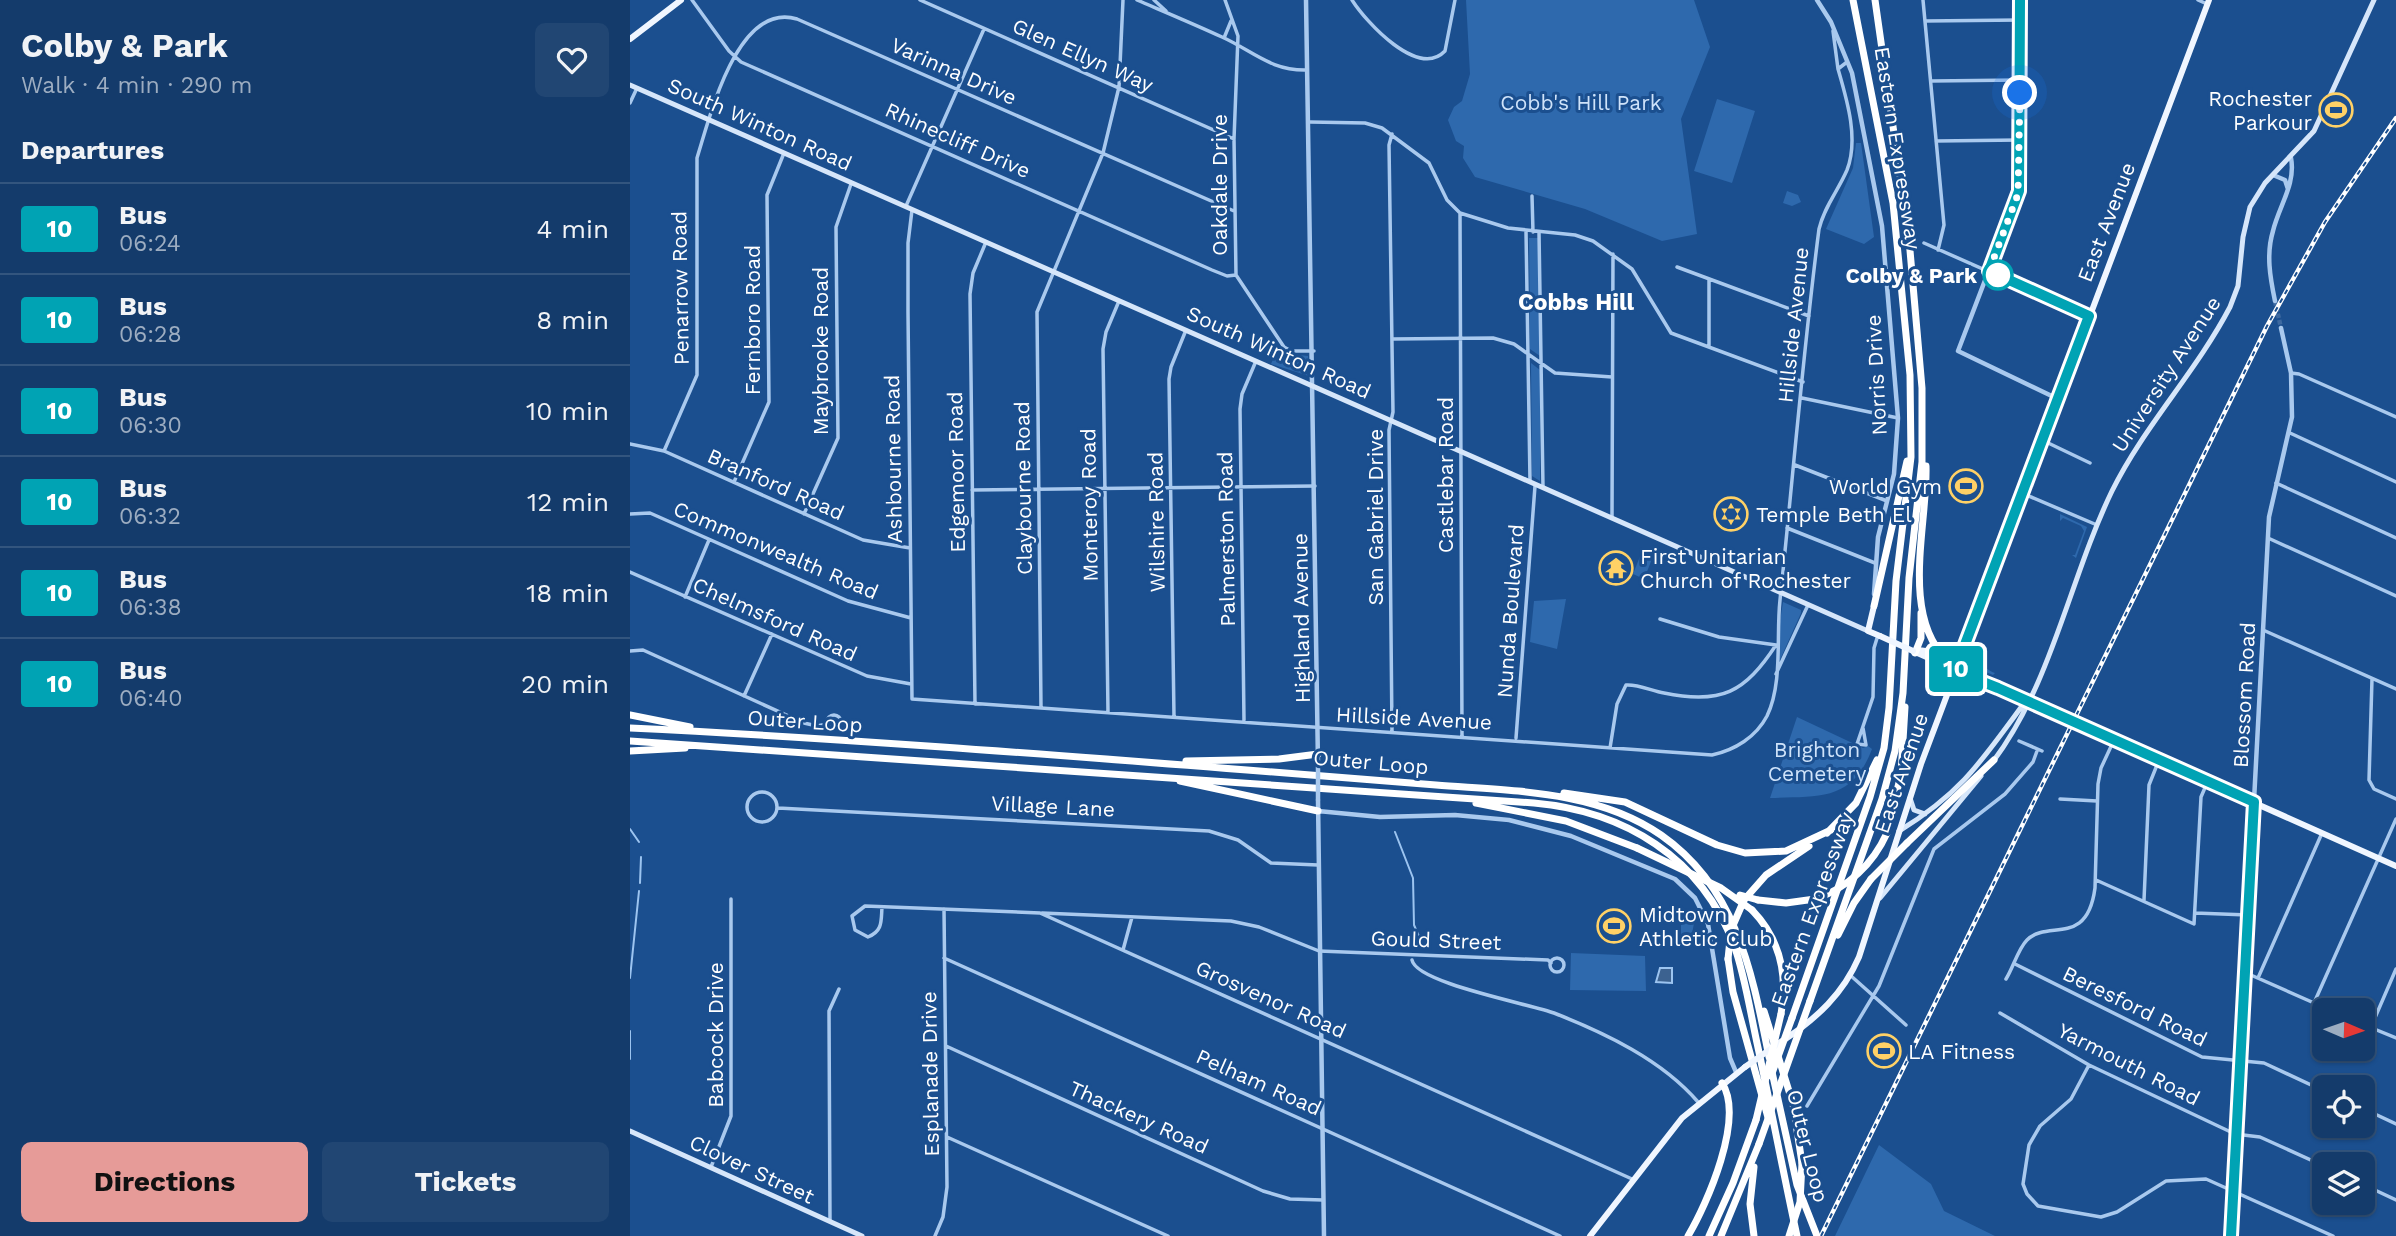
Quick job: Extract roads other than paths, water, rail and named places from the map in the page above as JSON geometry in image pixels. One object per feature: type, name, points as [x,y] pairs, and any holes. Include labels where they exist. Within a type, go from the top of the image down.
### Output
[{"type":"highway","name":"Eastern Expressway","points":[[1709,1236],[1733,1183],[1875,781],[1889,716],[1895,589],[1909,482],[1912,433],[1910,375],[1893,203],[1853,0]]},
{"type":"highway","name":"Eastern Expressway","points":[[1721,1236],[1759,1144],[1821,971],[1889,775],[1899,726],[1908,586],[1921,479],[1924,413],[1909,239],[1875,0]]},
{"type":"highway","points":[[1915,651],[1921,638],[1920,585],[1927,486],[1924,413]]},
{"type":"highway","points":[[1874,606],[1912,433]]},
{"type":"highway","points":[[1920,585],[1929,630],[1946,659]]},
{"type":"highway","points":[[1427,796],[1547,816],[1637,848],[1713,884],[1758,901],[1782,903],[1815,899],[1839,889],[1859,873],[1876,853],[1886,832],[1895,805],[1903,761],[1904,668]]},
{"type":"highway","points":[[630,715],[715,732]]},
{"type":"highway","points":[[1789,1199],[1732,988],[1728,959],[1732,924],[1744,900],[1766,874],[1830,830],[1848,814],[1866,787],[1889,716]]},
{"type":"highway","name":"Outer Loop","points":[[630,728],[1509,790],[1599,805],[1637,820],[1665,838],[1696,866],[1721,898],[1737,928],[1749,966],[1797,1185],[1817,1236]]},
{"type":"highway","name":"Outer Loop","points":[[630,741],[1534,803],[1583,810],[1630,827],[1677,860],[1710,898],[1732,942],[1769,1099],[1797,1236]]},
{"type":"highway","points":[[630,751],[718,746]]},
{"type":"highway","points":[[1153,763],[1318,754]]},
{"type":"highway","points":[[1821,971],[1852,907],[1871,879],[1994,760]]},
{"type":"highway","points":[[1152,775],[1318,811]]},
{"type":"highway","points":[[1509,790],[1574,793],[1616,800],[1713,844],[1745,853],[1789,850],[1830,830]]},
{"type":"highway","points":[[1713,884],[1752,910],[1768,930],[1779,955],[1784,980],[1782,1014],[1756,1119]]},
{"type":"highway","points":[[1749,966],[1793,1104],[1802,1163],[1800,1202],[1790,1236]]},
{"type":"highway","points":[[1688,1236],[1709,1193],[1723,1146],[1728,1100],[1722,1083]]},
{"type":"highway","points":[[1754,1236],[1750,1196],[1759,1144]]},
{"type":"main road","points":[[630,39],[681,0]]},
{"type":"main road","name":"University Avenue","points":[[1875,906],[1886,889],[1994,760],[2025,714],[2097,525],[2141,441],[2217,331],[2230,307],[2238,286],[2243,237],[2250,207],[2273,175],[2314,131],[2374,0]]},
{"type":"main road","name":"East Avenue","points":[[1590,1236],[1672,1130],[1698,1102],[1822,1011],[1850,975],[1956,668],[2208,2]]},
{"type":"main road","name":"South Winton Road","points":[[633,86],[1533,485],[1879,636],[1956,668],[1984,676],[1993,685],[2068,720]]},
{"type":"main road","name":"Norris Drive","points":[[1868,631],[1874,606]]},
{"type":"main road","name":"South Winton Road","points":[[1915,651],[1946,659],[1956,668]]},
{"type":"main road","name":"University Avenue","points":[[1899,831],[1928,813],[1980,766],[2020,708],[2028,702]]},
{"type":"main road","points":[[2084,727],[2396,866]]},
{"type":"main road","points":[[1910,797],[1917,812],[1928,813]]},
{"type":"main road","name":"Clover Street","points":[[630,1131],[862,1236]]},
{"type":"street","name":"Rhinecliff Drive","points":[[692,0],[734,57],[1227,276],[1236,275]]},
{"type":"street","name":"Glen Ellyn Way","points":[[920,0],[1234,139]]},
{"type":"street","name":"Claybourne Road","points":[[1041,708],[1037,312],[1103,153],[1119,87],[1123,0]]},
{"type":"street","points":[[1137,0],[1224,38],[1274,67],[1307,70]]},
{"type":"street","points":[[1154,0],[1170,14]]},
{"type":"street","name":"Oakdale Drive","points":[[1225,0],[1238,36],[1235,44],[1234,139],[1236,275],[1284,347],[1291,351],[1314,351]]},
{"type":"street","name":"Highland Avenue","points":[[1306,0],[1314,351],[1324,1236]]},
{"type":"street","points":[[1352,0],[1371,27],[1416,57],[1429,60],[1445,51],[1455,0]]},
{"type":"street","name":"Norris Drive","points":[[1817,0],[1831,22],[1848,62],[1882,226],[1898,418],[1895,469],[1880,527],[1875,563],[1874,606]]},
{"type":"street","points":[[1923,0],[1944,225],[1938,250]]},
{"type":"street","points":[[2020,0],[2018,194],[1958,352],[2058,400]]},
{"type":"street","points":[[2198,0],[2208,2]]},
{"type":"street","name":"Varinna Drive","points":[[709,120],[734,57],[759,26],[776,17],[790,17],[1234,211]]},
{"type":"street","points":[[1925,21],[2020,20]]},
{"type":"street","points":[[1224,38],[1231,21]]},
{"type":"street","name":"Hillside Avenue","points":[[920,700],[1516,739],[1703,755],[1732,749],[1752,735],[1767,716],[1775,676],[1787,528],[1821,220],[1847,170],[1850,151],[1849,113],[1831,22]]},
{"type":"street","name":"Ashbourne Road","points":[[920,700],[912,699],[911,684],[909,209],[984,29]]},
{"type":"street","points":[[1839,69],[1848,62]]},
{"type":"street","points":[[1930,82],[2020,80]]},
{"type":"street","points":[[630,103],[633,86]]},
{"type":"street","name":"Penarrow Road","points":[[664,451],[697,375],[695,170],[709,120]]},
{"type":"street","points":[[1310,122],[1365,123],[1392,134],[1429,163],[1447,200],[1460,213],[1526,231],[1585,238],[1613,254],[1636,274],[1668,331],[1803,382]]},
{"type":"street","name":"San Gabriel Drive","points":[[1392,134],[1389,145],[1392,732]]},
{"type":"street","points":[[1936,141],[2020,140]]},
{"type":"street","name":"Fernboro Road","points":[[734,482],[769,402],[767,202],[769,187],[784,153]]},
{"type":"street","points":[[2275,301],[2269,269],[2270,245],[2292,175],[2291,158]]},
{"type":"street","points":[[2273,175],[2285,180],[2288,190]]},
{"type":"street","name":"Maybrooke Road","points":[[804,514],[838,438],[836,227],[851,184]]},
{"type":"street","points":[[1532,196],[1533,232]]},
{"type":"street","name":"Castlebar Road","points":[[1460,213],[1462,736]]},
{"type":"street","name":"Nunda Boulevard","points":[[1516,739],[1533,485],[1526,231]]},
{"type":"street","points":[[1539,232],[1543,489]]},
{"type":"street","name":"Edgemoor Road","points":[[975,704],[970,289],[986,242]]},
{"type":"street","points":[[1924,243],[2089,316]]},
{"type":"street","points":[[1612,519],[1613,254]]},
{"type":"street","points":[[1677,267],[1810,316]]},
{"type":"street","points":[[1709,279],[1709,348]]},
{"type":"street","name":"Monteroy Road","points":[[1108,712],[1103,343],[1119,301]]},
{"type":"street","name":"Blossom Road","points":[[2231,1236],[2267,538],[2276,483],[2290,433],[2291,373],[2281,328]]},
{"type":"street","name":"Wilshire Road","points":[[1174,716],[1170,374],[1186,330]]},
{"type":"street","points":[[1392,339],[1503,340],[1542,366],[1566,376],[1612,377]]},
{"type":"street","name":"Palmerston Road","points":[[1244,720],[1240,401],[1256,361]]},
{"type":"street","points":[[2291,373],[2299,373],[2396,417]]},
{"type":"street","points":[[1802,398],[1898,418]]},
{"type":"street","points":[[2290,433],[2396,482]]},
{"type":"street","points":[[2042,441],[2090,463]]},
{"type":"street","name":"Branford Road","points":[[630,444],[664,451],[863,540],[910,548]]},
{"type":"street","points":[[1794,464],[1887,501]]},
{"type":"street","points":[[2276,483],[2396,538]]},
{"type":"street","points":[[972,490],[1315,486]]},
{"type":"street","points":[[2022,493],[2097,525]]},
{"type":"street","name":"Commonwealth Road","points":[[630,514],[650,513],[848,601],[911,618]]},
{"type":"street","points":[[1787,528],[1875,563]]},
{"type":"street","points":[[2267,538],[2396,596]]},
{"type":"street","points":[[685,597],[709,540]]},
{"type":"street","name":"Chelmsford Road","points":[[630,572],[867,676],[911,684]]},
{"type":"street","name":"Hillside Avenue","points":[[1775,676],[1808,605]]},
{"type":"street","points":[[1610,748],[1617,704],[1628,685],[1677,695],[1720,695],[1749,681],[1776,645],[1720,638],[1660,619]]},
{"type":"street","points":[[2263,630],[2396,689]]},
{"type":"street","points":[[744,696],[772,634]]},
{"type":"street","points":[[1863,727],[1867,739],[1866,745],[1861,746],[1857,744],[1872,697],[1874,649],[1879,636]]},
{"type":"street","points":[[630,651],[643,650],[804,723],[817,726],[827,724],[835,729],[840,727],[842,720],[832,715],[827,724]]},
{"type":"street","points":[[2372,678],[2369,780],[2374,789],[2396,799]]},
{"type":"street","points":[[2006,979],[2028,940],[2037,934],[2068,930],[2081,921],[2092,904],[2096,880],[2097,801],[2101,768],[2114,740]]},
{"type":"street","points":[[1807,1106],[1874,995],[1934,849],[2005,794],[2034,760],[2039,751],[2019,741]]},
{"type":"street","points":[[2144,900],[2149,785],[2159,760]]},
{"type":"street","points":[[2096,880],[2194,924],[2201,797],[2208,782]]},
{"type":"street","name":"Village Lane","points":[[762,792],[775,798],[778,808],[774,817],[765,822],[755,821],[747,809],[749,799],[762,792]]},
{"type":"street","points":[[2060,799],[2097,801]]},
{"type":"street","name":"Village Lane","points":[[778,808],[1200,830],[1233,838],[1271,863],[1318,865]]},
{"type":"street","points":[[1318,811],[1380,817],[1461,815],[1515,821],[1570,836],[1675,879],[1695,898],[1707,921],[1730,1061],[1736,1072]]},
{"type":"street","points":[[2316,998],[2396,819]]},
{"type":"street","points":[[2258,978],[2322,834]]},
{"type":"street","name":"Babcock Drive","points":[[711,1167],[732,1116],[731,899]]},
{"type":"street","name":"Grosvenor Road","points":[[882,907],[880,928],[876,934],[868,937],[855,930],[852,923],[855,911],[865,906],[1040,913],[1633,1180]]},
{"type":"street","name":"Esplanade Drive","points":[[935,1236],[946,1201],[944,909]]},
{"type":"street","points":[[2195,912],[2248,915]]},
{"type":"street","name":"Gould Street","points":[[1040,913],[1242,923],[1320,951],[1548,960],[1551,963]]},
{"type":"street","points":[[1123,950],[1132,917]]},
{"type":"street","name":"Pelham Road","points":[[944,958],[1559,1236]]},
{"type":"street","points":[[1412,960],[1417,969],[1462,988],[1548,1011],[1620,1043],[1651,1062],[1698,1102]]},
{"type":"street","name":"Beresford Road","points":[[2015,964],[2202,1057],[2264,1063],[2312,1085]]},
{"type":"street","points":[[2375,1018],[2396,970]]},
{"type":"street","points":[[2244,972],[2312,1002]]},
{"type":"street","points":[[1850,975],[1906,1025]]},
{"type":"street","points":[[830,1222],[829,1011],[839,989]]},
{"type":"street","name":"Yarmouth Road","points":[[2000,1013],[2089,1065],[2235,1134],[2260,1137],[2312,1161]]},
{"type":"street","points":[[2375,1029],[2396,1038]]},
{"type":"street","name":"Thackery Road","points":[[946,1046],[1263,1191],[1290,1199],[1323,1200]]},
{"type":"street","points":[[2089,1065],[2071,1099],[2040,1126],[2029,1144],[2022,1179],[2027,1194],[2034,1203],[2054,1211],[2097,1218],[2112,1214],[2171,1179],[2206,1179],[2333,1236]]},
{"type":"street","points":[[2375,1114],[2396,1124]]},
{"type":"street","points":[[947,1137],[1168,1236]]},
{"type":"street","points":[[2375,1190],[2396,1200]]},
{"type":"waterway","points":[[630,829],[639,842]]},
{"type":"waterway","points":[[1395,832],[1413,878],[1414,925],[1421,941]]},
{"type":"waterway","points":[[640,883],[641,857]]},
{"type":"waterway","points":[[630,978],[639,891]]},
{"type":"waterway","points":[[630,1031],[630,1059]]},
{"type":"tunnel","points":[[2275,301],[2281,328]]},
{"type":"tunnel","points":[[2068,720],[2084,727]]},
{"type":"railway","points":[[1821,1236],[2267,326],[2325,222],[2396,118]]},
{"type":"place","name":"Rochester Parkour","points":[[2336,110]]},
{"type":"place","name":"Colby & Park","points":[[1998,275]]},
{"type":"place","name":"World Gym","points":[[1966,486]]},
{"type":"place","name":"Temple Beth El","points":[[1731,514]]},
{"type":"place","name":"First Unitarian Church of Rochester","points":[[1616,568]]},
{"type":"place","name":"Midtown Athletic Club","points":[[1614,926]]},
{"type":"place","name":"LA Fitness","points":[[1884,1051]]},
{"type":"district","name":"Cobbs Hill","points":[[1576,302]]},
{"type":"park label","name":"Cobb's Hill Park","points":[[1581,102]]},
{"type":"park label","name":"Brighton Cemetery","points":[[1817,761]]}]
